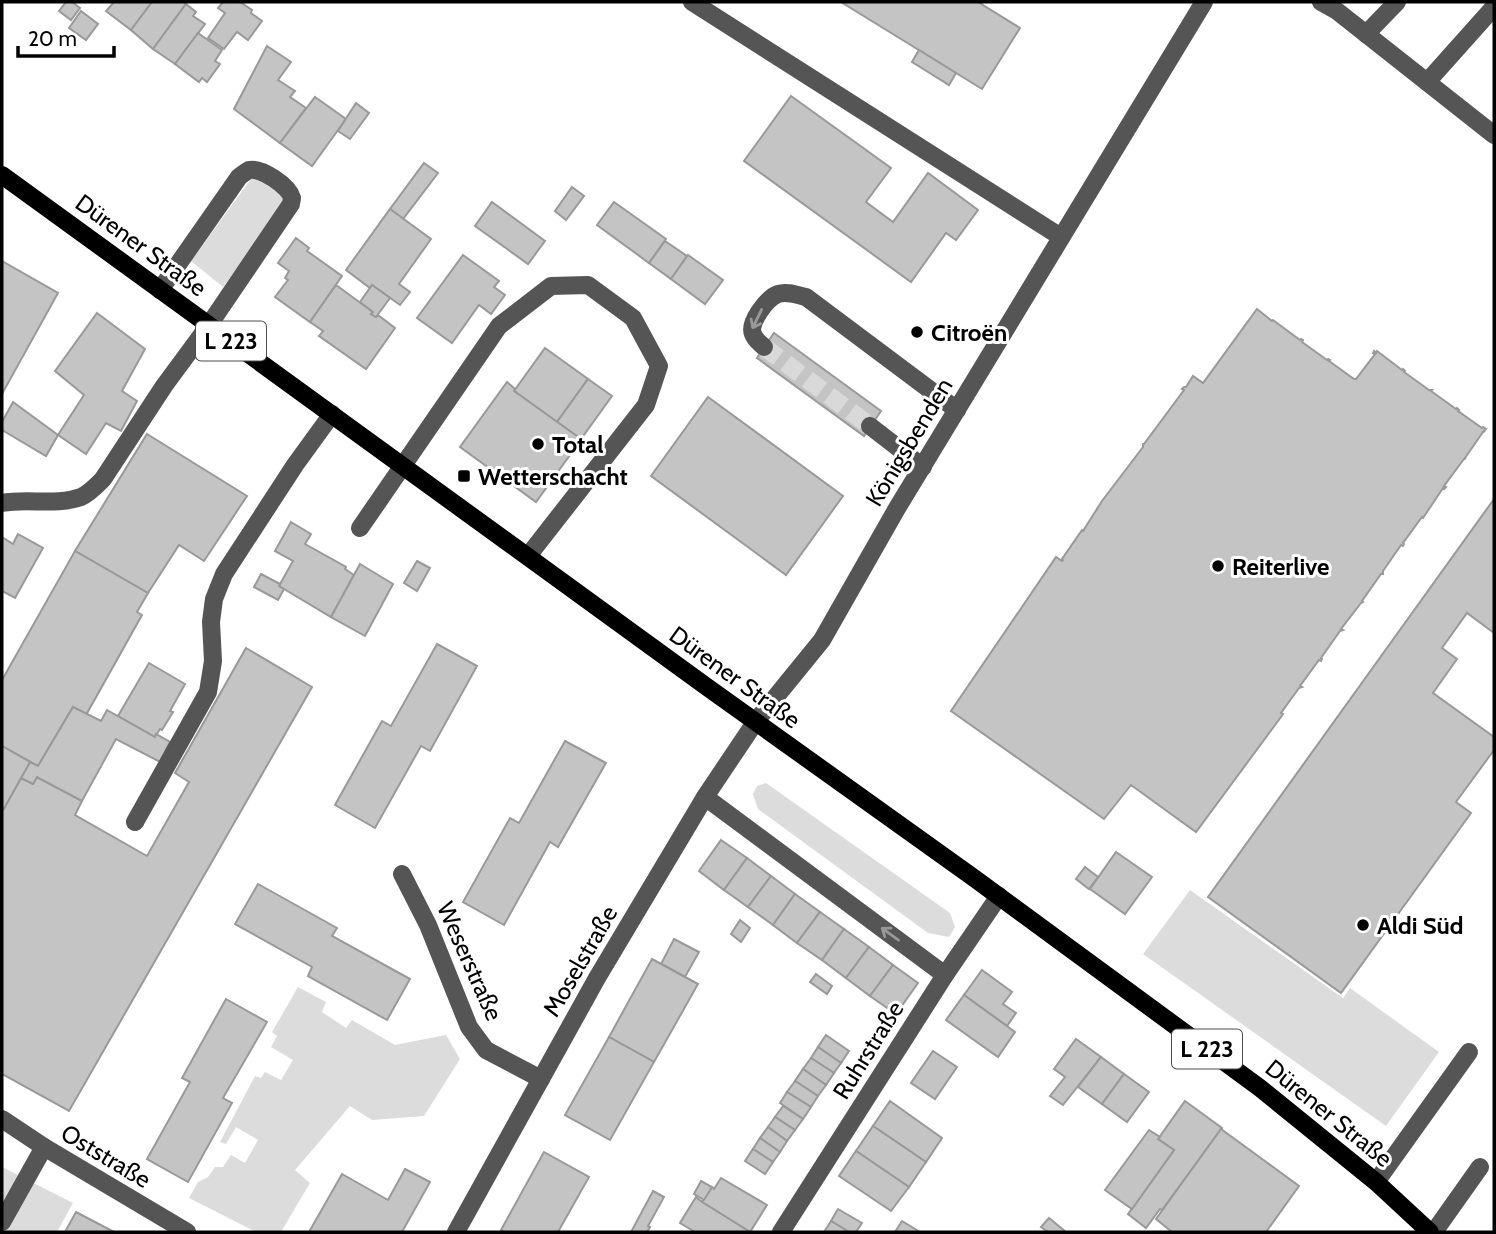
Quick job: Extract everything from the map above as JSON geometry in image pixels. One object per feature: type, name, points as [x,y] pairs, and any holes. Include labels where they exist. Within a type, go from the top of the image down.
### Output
[{"type":"main road","name":"Dürener Straße","points":[[2,174],[1260,1088],[1376,1182],[1432,1232]]},
{"type":"street","points":[[692,2],[1061,237]]},
{"type":"street","name":"Königsbenden","points":[[756,721],[822,640],[957,410],[1204,2]]},
{"type":"street","points":[[1321,2],[1337,11],[1494,135]]},
{"type":"street","points":[[1366,34],[1398,2]]},
{"type":"street","points":[[1427,82],[1494,7]]},
{"type":"street","points":[[2,503],[80,497],[103,479],[164,386],[291,204],[292,197],[275,179],[261,172],[252,169],[239,177],[160,289]]},
{"type":"street","points":[[360,528],[499,326],[551,286],[588,285],[633,318],[659,366],[646,405],[528,556]]},
{"type":"street","points":[[764,347],[752,333],[752,324],[768,300],[778,294],[790,293],[806,297],[957,410]]},
{"type":"street","points":[[135,822],[208,692],[213,661],[211,622],[214,599],[224,574],[295,465],[332,414]]},
{"type":"street","points":[[870,426],[923,467]]},
{"type":"street","name":"Moselstraße","points":[[456,1232],[597,978],[705,797],[756,721]]},
{"type":"street","points":[[705,797],[945,975]]},
{"type":"street","name":"Weserstraße","points":[[402,874],[428,925],[469,1027],[485,1050],[541,1079]]},
{"type":"street","name":"Ruhrstraße","points":[[781,1232],[945,975],[999,896]]},
{"type":"street","points":[[1376,1182],[1469,1052]]},
{"type":"street","name":"Oststraße","points":[[2,1119],[187,1232]]},
{"type":"street","points":[[2,1222],[44,1147]]},
{"type":"street","points":[[1432,1232],[1480,1167]]},
{"type":"shaded area","points":[[259,176],[283,194],[285,203],[223,287],[191,261],[251,179]]},
{"type":"shaded area","points":[[766,783],[950,913],[955,927],[949,937],[928,933],[758,809],[753,794],[757,786]]},
{"type":"shaded area","points":[[1190,890],[1343,998],[1350,988],[1439,1052],[1386,1126],[1143,954]]},
{"type":"shaded area","points":[[298,987],[326,1002],[322,1012],[346,1028],[352,1020],[395,1045],[446,1035],[460,1059],[424,1116],[372,1120],[350,1106],[295,1170],[310,1183],[281,1232],[256,1232],[189,1198],[198,1182],[208,1177],[215,1167],[223,1167],[231,1155],[245,1163],[258,1140],[236,1127],[226,1144],[220,1142],[255,1076],[261,1078],[265,1072],[281,1080],[293,1060],[271,1047],[277,1036],[272,1032]]},
{"type":"shaded area","points":[[2,1167],[73,1203],[57,1232],[2,1232]]},
{"type":"building","points":[[66,2],[72,2],[80,8],[71,20],[59,11]]},
{"type":"building","points":[[114,2],[152,2],[131,30],[106,11]]},
{"type":"building","points":[[152,2],[186,4],[153,49],[131,30]]},
{"type":"building","points":[[223,2],[240,2],[262,21],[248,40],[237,32],[224,49],[208,38],[225,13],[218,8]]},
{"type":"building","points":[[841,2],[978,2],[1020,28],[982,89]]},
{"type":"building","points":[[186,4],[196,12],[193,16],[205,24],[175,64],[153,49]]},
{"type":"building","points":[[81,11],[98,24],[86,40],[69,28]]},
{"type":"building","points":[[198,33],[222,50],[215,61],[220,64],[207,82],[202,78],[199,82],[175,64]]},
{"type":"building","points":[[267,46],[291,62],[278,80],[295,91],[290,97],[306,108],[280,143],[234,109]]},
{"type":"building","points":[[919,50],[956,73],[949,85],[912,62]]},
{"type":"building","points":[[791,96],[891,168],[866,202],[893,222],[928,173],[978,210],[956,240],[946,233],[911,282],[744,161]]},
{"type":"building","points":[[315,97],[346,119],[312,166],[280,143]]},
{"type":"building","points":[[356,103],[369,113],[350,139],[338,131]]},
{"type":"building","points":[[424,163],[438,173],[403,219],[390,209]]},
{"type":"building","points":[[572,187],[584,196],[566,220],[555,211]]},
{"type":"building","points":[[492,202],[545,241],[528,264],[475,226]]},
{"type":"building","points":[[614,202],[666,239],[649,263],[597,225]]},
{"type":"building","points":[[390,209],[431,239],[399,284],[410,292],[400,305],[346,270]]},
{"type":"building","points":[[296,238],[309,248],[307,251],[342,276],[310,322],[275,297],[288,280],[285,278],[289,271],[278,263]]},
{"type":"building","points":[[665,241],[687,256],[671,279],[649,263]]},
{"type":"building","points":[[463,255],[499,281],[494,287],[505,295],[491,314],[479,305],[452,343],[417,318]]},
{"type":"building","points":[[688,255],[723,280],[705,304],[671,279]]},
{"type":"building","points":[[2,261],[58,293],[2,394]]},
{"type":"building","points":[[336,285],[373,312],[371,314],[376,317],[378,315],[395,328],[366,369],[319,336],[323,331],[310,322]]},
{"type":"building","points":[[372,285],[390,298],[376,317],[360,302]]},
{"type":"building","name":"Reiterlive","points":[[1257,309],[1354,379],[1375,354],[1374,351],[1377,351],[1486,429],[1196,832],[1131,785],[1104,819],[951,711],[1056,557],[1063,560],[1102,501],[1184,390],[1182,389],[1193,376],[1203,383]]},
{"type":"building","points":[[97,313],[145,349],[122,391],[137,401],[121,431],[106,423],[86,454],[58,435],[84,395],[55,371]]},
{"type":"building","points":[[774,333],[881,411],[864,436],[757,358]]},
{"type":"building","points":[[545,348],[588,379],[557,422],[514,391]]},
{"type":"building","points":[[588,379],[612,396],[581,439],[557,422]]},
{"type":"building","points":[[507,382],[514,391],[581,439],[583,437],[536,502],[460,447]]},
{"type":"building","points":[[708,397],[843,496],[786,575],[651,476]]},
{"type":"building","points":[[13,402],[58,435],[46,456],[2,430],[2,422]]},
{"type":"building","points":[[147,434],[247,496],[204,561],[179,545],[148,593],[75,551]]},
{"type":"building","points":[[1494,499],[1494,633],[1467,613],[1442,648],[1457,659],[1433,693],[1494,737],[1494,750],[1456,802],[1471,813],[1341,993],[1208,897]]},
{"type":"building","points":[[291,522],[311,534],[305,544],[346,567],[345,569],[354,575],[331,617],[279,586],[293,561],[275,551]]},
{"type":"building","points":[[18,534],[43,548],[15,598],[2,591],[2,537],[13,544]]},
{"type":"building","points":[[75,551],[148,593],[137,612],[142,615],[86,715],[73,707],[38,766],[2,746],[2,680]]},
{"type":"building","points":[[417,561],[430,568],[417,591],[404,583]]},
{"type":"building","points":[[360,564],[393,584],[365,636],[331,617]]},
{"type":"building","points":[[261,574],[284,589],[278,600],[254,587]]},
{"type":"building","points":[[437,644],[477,666],[430,751],[421,746],[375,828],[335,805],[382,721],[391,726]]},
{"type":"building","points":[[246,648],[312,687],[69,1111],[2,1074],[2,812],[21,778],[33,784],[37,777],[82,801],[75,815],[147,856],[189,782],[175,773]]},
{"type":"building","points":[[149,663],[185,684],[170,711],[173,712],[155,737],[118,716]]},
{"type":"building","points":[[73,707],[101,721],[107,710],[155,737],[156,734],[170,742],[160,762],[116,739],[82,801],[37,777],[33,784],[21,778],[30,762],[38,766]]},
{"type":"building","points":[[565,741],[606,763],[558,847],[550,842],[504,925],[463,902],[510,818],[519,823]]},
{"type":"building","points":[[2,746],[30,762],[2,812]]},
{"type":"building","points":[[721,840],[747,858],[724,890],[699,871]]},
{"type":"building","points":[[1116,852],[1152,877],[1125,914],[1090,889]]},
{"type":"building","points":[[747,858],[771,876],[748,907],[724,890]]},
{"type":"building","points":[[1085,867],[1098,877],[1089,889],[1076,879]]},
{"type":"building","points":[[771,876],[795,894],[773,925],[748,907]]},
{"type":"building","points":[[258,884],[337,928],[332,936],[410,979],[387,1020],[308,976],[312,967],[235,924]]},
{"type":"building","points":[[795,894],[820,912],[797,943],[773,925]]},
{"type":"building","points":[[820,912],[844,929],[822,960],[797,943]]},
{"type":"building","points":[[740,920],[750,928],[741,942],[731,934]]},
{"type":"building","points":[[844,929],[869,947],[846,978],[822,960]]},
{"type":"building","points":[[674,939],[699,952],[685,977],[661,964]]},
{"type":"building","points":[[869,947],[893,965],[870,996],[846,978]]},
{"type":"building","points":[[652,959],[698,984],[654,1062],[609,1037]]},
{"type":"building","points":[[893,965],[918,983],[896,1014],[870,996]]},
{"type":"building","points":[[982,970],[1012,992],[1003,1004],[1016,1013],[1007,1026],[964,995]]},
{"type":"building","points":[[816,974],[832,986],[827,994],[810,982]]},
{"type":"building","points":[[964,995],[1015,1032],[998,1057],[946,1020]]},
{"type":"building","points":[[226,999],[267,1022],[223,1098],[232,1103],[188,1182],[147,1159],[190,1082],[182,1078]]},
{"type":"building","points":[[826,1035],[849,1051],[841,1063],[818,1047]]},
{"type":"building","points":[[609,1037],[654,1062],[610,1140],[565,1115]]},
{"type":"building","points":[[1076,1039],[1101,1057],[1063,1105],[1050,1096],[1065,1077],[1054,1069]]},
{"type":"building","points":[[818,1047],[841,1063],[834,1073],[811,1058]]},
{"type":"building","points":[[933,1051],[957,1067],[935,1099],[911,1083]]},
{"type":"building","points":[[1101,1057],[1124,1074],[1102,1104],[1078,1087]]},
{"type":"building","points":[[811,1058],[834,1073],[826,1085],[803,1069]]},
{"type":"building","points":[[803,1069],[826,1085],[818,1096],[795,1081]]},
{"type":"building","points":[[1124,1074],[1149,1092],[1127,1122],[1102,1104]]},
{"type":"building","points":[[795,1081],[818,1096],[811,1107],[787,1092]]},
{"type":"building","points":[[787,1092],[811,1107],[803,1119],[780,1103]]},
{"type":"building","points":[[890,1101],[942,1138],[926,1162],[873,1126]]},
{"type":"building","points":[[1185,1101],[1222,1128],[1146,1228],[1128,1214],[1174,1150],[1158,1139]]},
{"type":"building","points":[[783,1106],[803,1119],[795,1130],[775,1117]]},
{"type":"building","points":[[775,1117],[795,1130],[787,1141],[768,1127]]},
{"type":"building","points":[[873,1126],[926,1162],[909,1187],[856,1151]]},
{"type":"building","points":[[768,1127],[787,1141],[780,1152],[760,1138]]},
{"type":"building","points":[[1221,1129],[1299,1186],[1266,1232],[1172,1232],[1156,1219]]},
{"type":"building","points":[[1149,1130],[1174,1150],[1132,1209],[1105,1190]]},
{"type":"building","points":[[760,1138],[780,1152],[773,1162],[753,1149]]},
{"type":"building","points":[[753,1149],[773,1162],[765,1174],[745,1161]]},
{"type":"building","points":[[856,1151],[909,1187],[891,1211],[839,1176]]},
{"type":"building","points":[[544,1152],[589,1177],[558,1232],[501,1230]]},
{"type":"building","points":[[405,1169],[430,1182],[402,1232],[309,1232],[342,1174],[388,1200]]},
{"type":"building","points":[[721,1178],[767,1205],[750,1232],[702,1202]]},
{"type":"building","points":[[701,1181],[712,1187],[704,1200],[694,1194]]},
{"type":"building","points":[[653,1191],[664,1197],[648,1226],[650,1227],[647,1232],[631,1232]]},
{"type":"building","points":[[696,1197],[750,1232],[695,1232],[680,1223]]},
{"type":"building","points":[[838,1209],[862,1223],[856,1232],[849,1232],[831,1221]]},
{"type":"building","points":[[76,1212],[114,1232],[65,1232]]},
{"type":"building","points":[[1049,1218],[1066,1232],[1048,1232],[1041,1227]]},
{"type":"building","points":[[831,1221],[849,1232],[824,1232]]},
{"type":"building","points":[[902,1221],[920,1232],[895,1232]]},
{"type":"tunnel","points":[[764,347],[870,426]]},
{"type":"place","name":"Citroën","points":[[917,332]]},
{"type":"place","name":"Total","points":[[538,444]]},
{"type":"place","name":"Wetterschacht","points":[[464,476]]},
{"type":"place","name":"Reiterlive","points":[[1218,566]]},
{"type":"place","name":"Aldi Süd","points":[[1363,925]]}]
